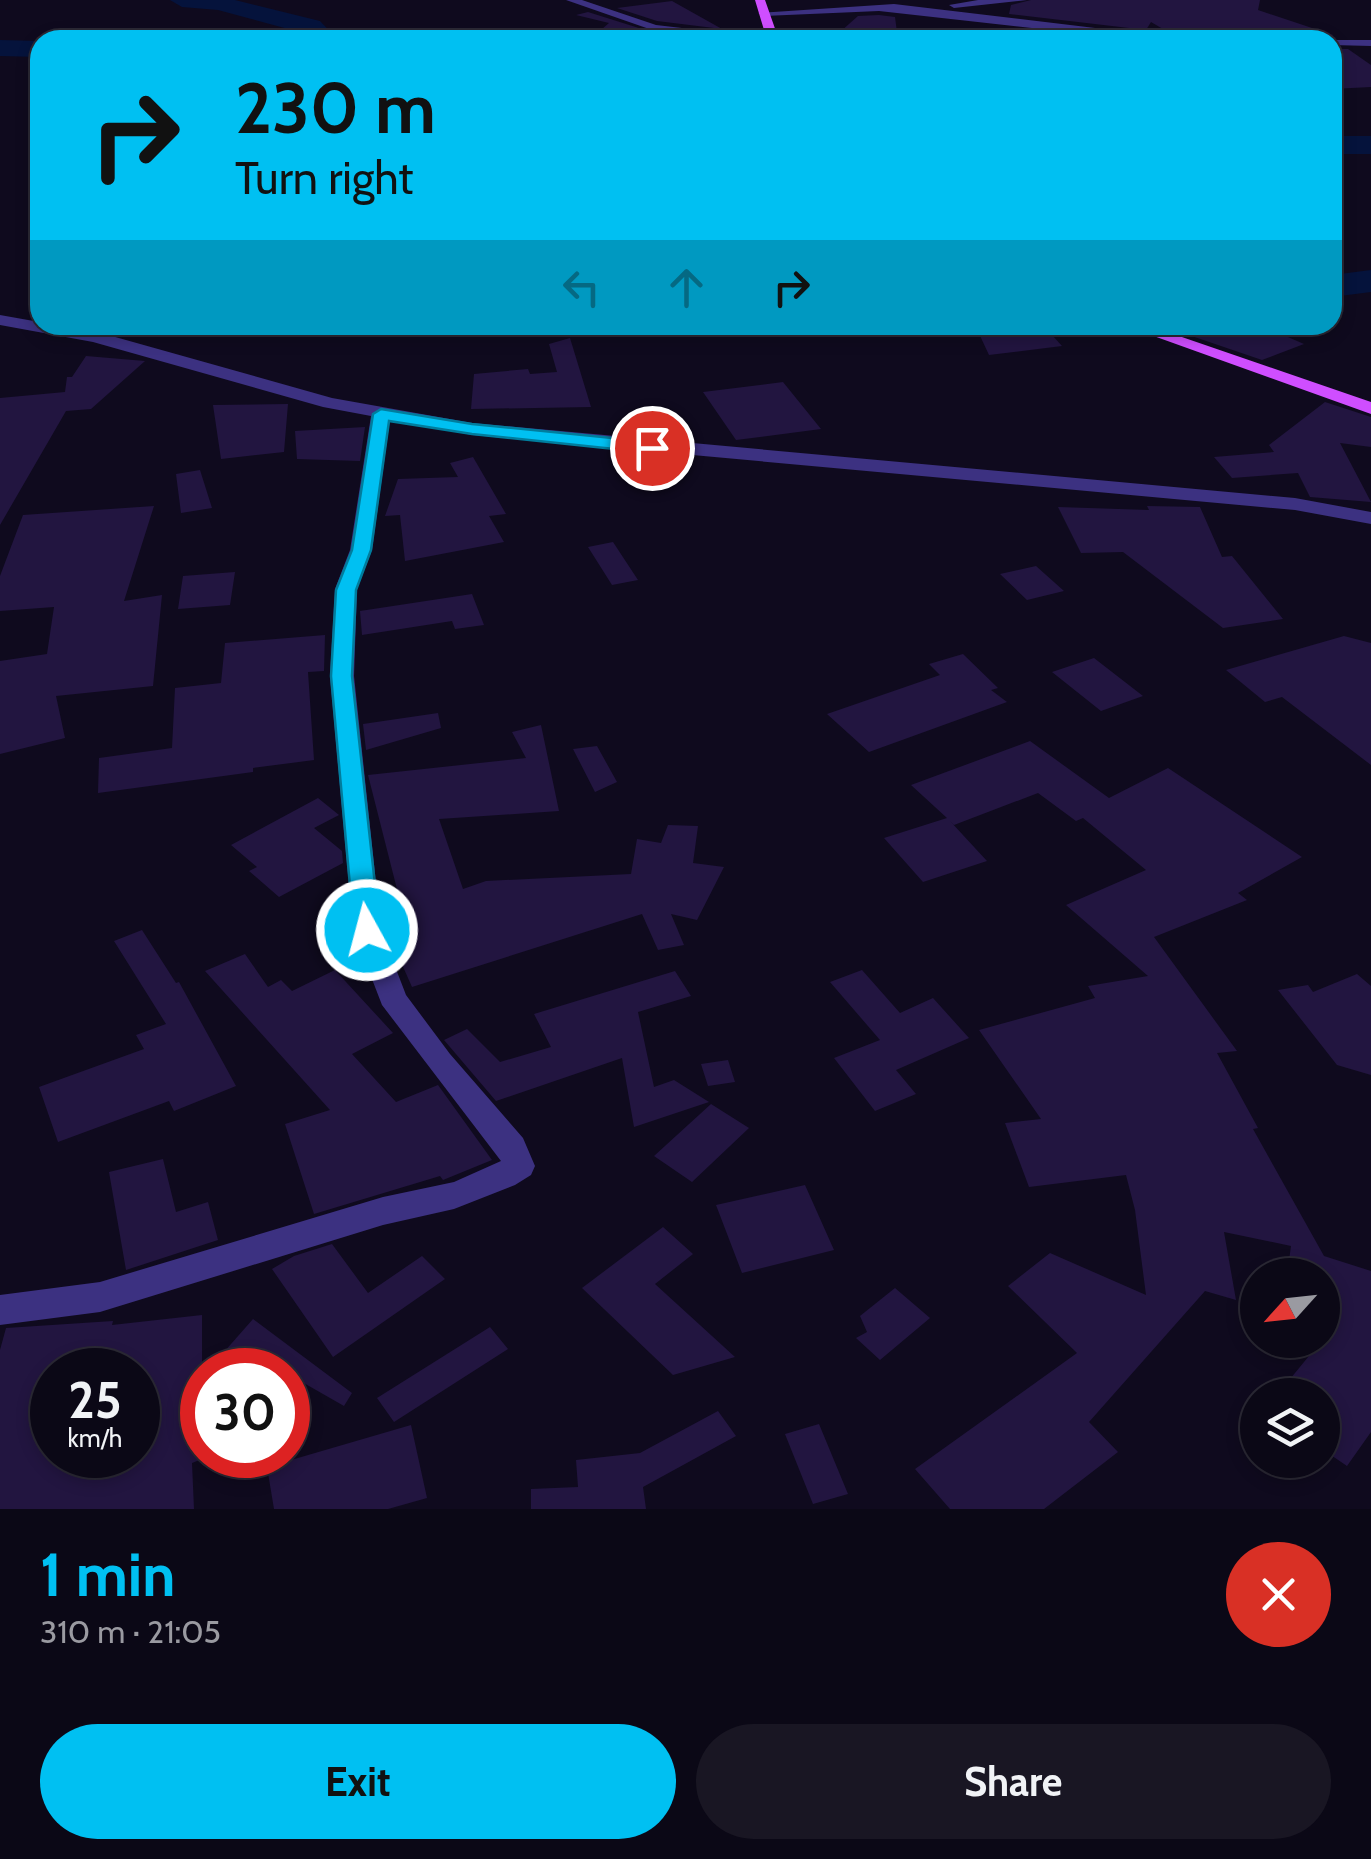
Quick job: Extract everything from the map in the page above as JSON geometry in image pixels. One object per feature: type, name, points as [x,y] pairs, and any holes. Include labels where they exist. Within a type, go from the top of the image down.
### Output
[{"type":"main road","points":[[760,0],[770,30]]},
{"type":"main road","points":[[1160,335],[1371,408]]},
{"type":"street","points":[[572,0],[656,28],[677,30]]},
{"type":"street","points":[[764,13],[1022,0]]},
{"type":"street","points":[[880,8],[1061,30]]},
{"type":"street","points":[[1011,30],[1017,26]]},
{"type":"street","points":[[1342,43],[1371,44]]},
{"type":"street","points":[[0,320],[30,326]]},
{"type":"street","points":[[78,335],[381,414],[472,429],[1295,504],[1371,518]]},
{"type":"street","points":[[0,1310],[100,1297],[383,1210],[430,1203],[498,1180],[519,1166],[512,1147],[438,1062],[392,998],[367,930],[342,676],[346,590],[361,550],[381,414]]},
{"type":"building","points":[[1031,0],[1260,0],[1258,10],[1318,30],[1165,30],[1151,22],[1146,30],[1009,14],[1011,5]]},
{"type":"building","points":[[672,1],[722,29],[657,21],[617,8]]},
{"type":"building","points":[[588,12],[645,30],[601,30],[609,23],[576,15]]},
{"type":"building","points":[[858,16],[895,17],[897,30],[842,30]]},
{"type":"building","points":[[1342,49],[1371,65],[1371,87],[1342,88]]},
{"type":"building","points":[[980,335],[1052,335],[1062,346],[989,355]]},
{"type":"building","points":[[1189,335],[1283,335],[1304,344],[1262,360]]},
{"type":"building","points":[[570,338],[591,407],[471,409],[474,374],[528,369],[530,374],[557,372],[549,344]]},
{"type":"building","points":[[86,356],[145,361],[91,409],[66,411],[0,525],[0,398],[65,392],[67,377],[72,377]]},
{"type":"building","points":[[783,382],[821,429],[736,440],[703,392]]},
{"type":"building","points":[[1325,402],[1371,417],[1371,447],[1340,443],[1371,502],[1310,497],[1298,473],[1232,478],[1214,457],[1274,452],[1269,445]]},
{"type":"building","points":[[288,404],[284,452],[221,459],[213,405]]},
{"type":"building","points":[[365,427],[360,461],[297,459],[295,431]]},
{"type":"building","points":[[473,457],[506,514],[489,516],[504,542],[405,561],[400,515],[385,516],[398,479],[458,477],[450,463]]},
{"type":"building","points":[[200,470],[212,508],[181,513],[176,474]]},
{"type":"building","points":[[154,506],[124,601],[162,595],[153,686],[56,696],[65,738],[0,754],[0,661],[47,654],[54,607],[0,611],[0,576],[23,515]]},
{"type":"building","points":[[1147,506],[1200,507],[1222,557],[1232,556],[1283,619],[1223,628],[1123,552],[1081,553],[1058,507],[1149,510]]},
{"type":"building","points":[[613,542],[638,580],[612,585],[588,547]]},
{"type":"building","points":[[1036,566],[1064,591],[1027,600],[1000,574]]},
{"type":"building","points":[[235,572],[230,605],[178,609],[183,576]]},
{"type":"building","points":[[472,594],[484,625],[455,629],[452,621],[362,635],[360,611]]},
{"type":"building","points":[[325,635],[324,671],[308,672],[314,760],[98,793],[99,758],[172,748],[175,688],[221,683],[225,643]]},
{"type":"building","points":[[1344,636],[1371,643],[1371,765],[1282,697],[1265,702],[1226,670]]},
{"type":"building","points":[[963,654],[998,688],[991,690],[1007,702],[869,752],[827,714],[940,675],[929,664]]},
{"type":"building","points":[[1094,658],[1143,696],[1101,711],[1052,672]]},
{"type":"building","points":[[438,713],[441,728],[366,750],[363,724]]},
{"type":"building","points":[[541,725],[559,811],[439,819],[463,889],[486,881],[631,874],[637,839],[661,843],[668,825],[698,826],[693,863],[724,867],[697,920],[671,914],[684,945],[658,950],[642,914],[412,987],[384,924],[382,906],[400,901],[368,775],[526,758],[512,732]]},
{"type":"building","points":[[1030,741],[1109,798],[1168,768],[1302,857],[1238,893],[1247,900],[1154,937],[1237,1051],[1217,1053],[1258,1128],[1253,1129],[1324,1256],[1330,1258],[1289,1258],[1291,1246],[1224,1232],[1236,1300],[1205,1291],[1089,1422],[1118,1452],[1044,1509],[950,1509],[915,1469],[1077,1353],[1008,1286],[1050,1253],[1146,1295],[1135,1210],[1126,1175],[1029,1187],[1005,1123],[1041,1119],[979,1030],[1095,998],[1088,986],[1148,976],[1066,905],[1146,870],[1083,818],[1076,821],[1038,793],[954,825],[950,821],[987,861],[923,882],[884,838],[947,818],[911,785]]},
{"type":"building","points":[[597,746],[617,782],[595,792],[573,749]]},
{"type":"building","points":[[318,798],[339,815],[314,828],[342,851],[343,863],[279,897],[249,871],[257,867],[231,845]]},
{"type":"building","points":[[142,930],[176,983],[179,982],[236,1086],[174,1111],[169,1101],[58,1142],[39,1087],[144,1049],[136,1035],[166,1024],[114,941]]},
{"type":"building","points":[[245,954],[268,987],[281,980],[292,991],[335,970],[393,1033],[352,1054],[396,1102],[438,1085],[492,1160],[443,1180],[440,1176],[314,1214],[285,1124],[330,1110],[205,971]]},
{"type":"building","points":[[862,970],[900,1013],[933,998],[969,1038],[896,1070],[916,1094],[875,1111],[834,1058],[880,1040],[830,982]]},
{"type":"building","points":[[675,971],[691,996],[638,1012],[654,1087],[674,1080],[709,1102],[634,1127],[622,1058],[496,1101],[444,1040],[467,1029],[500,1062],[551,1047],[534,1014]]},
{"type":"building","points":[[1357,974],[1371,986],[1371,1075],[1337,1065],[1278,990],[1308,985],[1313,992]]},
{"type":"building","points":[[728,1060],[735,1082],[708,1086],[701,1064]]},
{"type":"building","points":[[711,1104],[749,1128],[692,1182],[654,1156]]},
{"type":"building","points":[[163,1159],[176,1212],[208,1202],[218,1240],[126,1270],[109,1172]]},
{"type":"building","points":[[805,1185],[834,1250],[742,1273],[716,1205]]},
{"type":"building","points":[[663,1227],[693,1254],[655,1284],[735,1357],[673,1375],[582,1288]]},
{"type":"building","points":[[332,1244],[368,1293],[422,1256],[445,1279],[333,1357],[272,1269],[294,1256]]},
{"type":"building","points":[[1340,1261],[1371,1271],[1371,1432],[1347,1466],[1340,1461],[1340,1378],[1291,1378],[1307,1358],[1340,1358]]},
{"type":"building","points":[[895,1288],[930,1318],[880,1360],[856,1338],[867,1332],[860,1316]]},
{"type":"building","points":[[202,1315],[202,1348],[180,1348],[180,1478],[193,1478],[194,1509],[0,1509],[0,1350],[6,1328],[113,1321],[112,1325]]},
{"type":"building","points":[[253,1319],[292,1348],[228,1348]]},
{"type":"building","points":[[490,1327],[508,1349],[394,1422],[377,1398]]},
{"type":"building","points":[[310,1362],[352,1393],[344,1406],[310,1387]]},
{"type":"building","points":[[718,1411],[736,1436],[643,1487],[646,1509],[531,1509],[531,1489],[578,1487],[576,1460],[640,1453]]},
{"type":"building","points":[[819,1424],[848,1494],[813,1504],[785,1434]]},
{"type":"building","points":[[411,1425],[427,1498],[388,1509],[274,1509],[269,1478],[310,1478],[310,1454]]},
{"type":"waterway","points":[[182,0],[220,3],[315,30]]},
{"type":"waterway","points":[[0,48],[30,49]]},
{"type":"waterway","points":[[1342,145],[1371,145]]},
{"type":"waterway","points":[[1342,285],[1371,281]]},
{"type":"route","points":[[367,930],[342,676],[346,590],[361,550],[381,414],[472,429],[652,448]]}]
